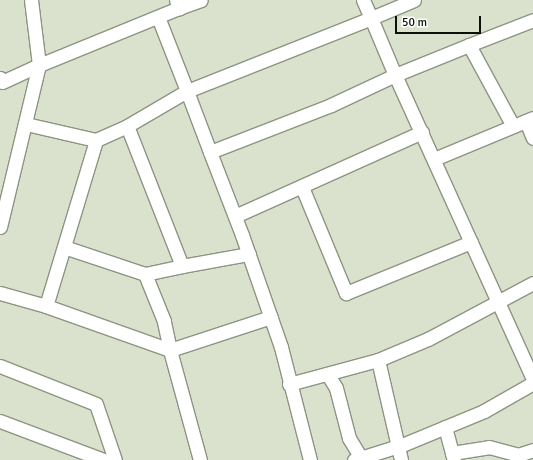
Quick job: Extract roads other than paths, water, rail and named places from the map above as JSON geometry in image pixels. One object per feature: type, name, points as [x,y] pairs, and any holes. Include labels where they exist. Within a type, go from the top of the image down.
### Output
[{"type":"street","points":[[0,227],[39,65],[31,0]]},
{"type":"street","points":[[1,81],[158,17],[177,4],[201,0]]},
{"type":"street","points":[[364,0],[395,75],[533,379]]},
{"type":"street","points":[[26,124],[96,140],[127,126],[187,91],[414,0]]},
{"type":"street","points":[[158,17],[235,216],[271,317],[310,460]]},
{"type":"street","points":[[210,152],[331,105],[395,75],[533,20]]},
{"type":"street","points":[[469,45],[513,126]]},
{"type":"street","points":[[434,159],[529,120],[533,138]]},
{"type":"street","points":[[127,126],[182,266]]},
{"type":"street","points":[[235,216],[422,132]]},
{"type":"street","points":[[46,306],[96,140]]},
{"type":"street","points":[[302,187],[346,293],[471,242]]},
{"type":"street","points":[[64,247],[146,274],[249,254]]},
{"type":"street","points":[[146,274],[164,321],[170,350],[200,460]]},
{"type":"street","points":[[289,384],[378,360],[428,339],[533,283]]},
{"type":"street","points":[[0,293],[46,306],[170,350],[271,317]]},
{"type":"street","points":[[378,360],[401,460]]},
{"type":"street","points":[[0,366],[96,404],[115,460]]},
{"type":"street","points":[[328,374],[336,388],[349,438],[359,459],[397,447],[484,411],[533,383]]},
{"type":"street","points":[[0,421],[104,460]]},
{"type":"street","points":[[445,427],[453,457],[489,447],[518,455],[533,450]]}]
